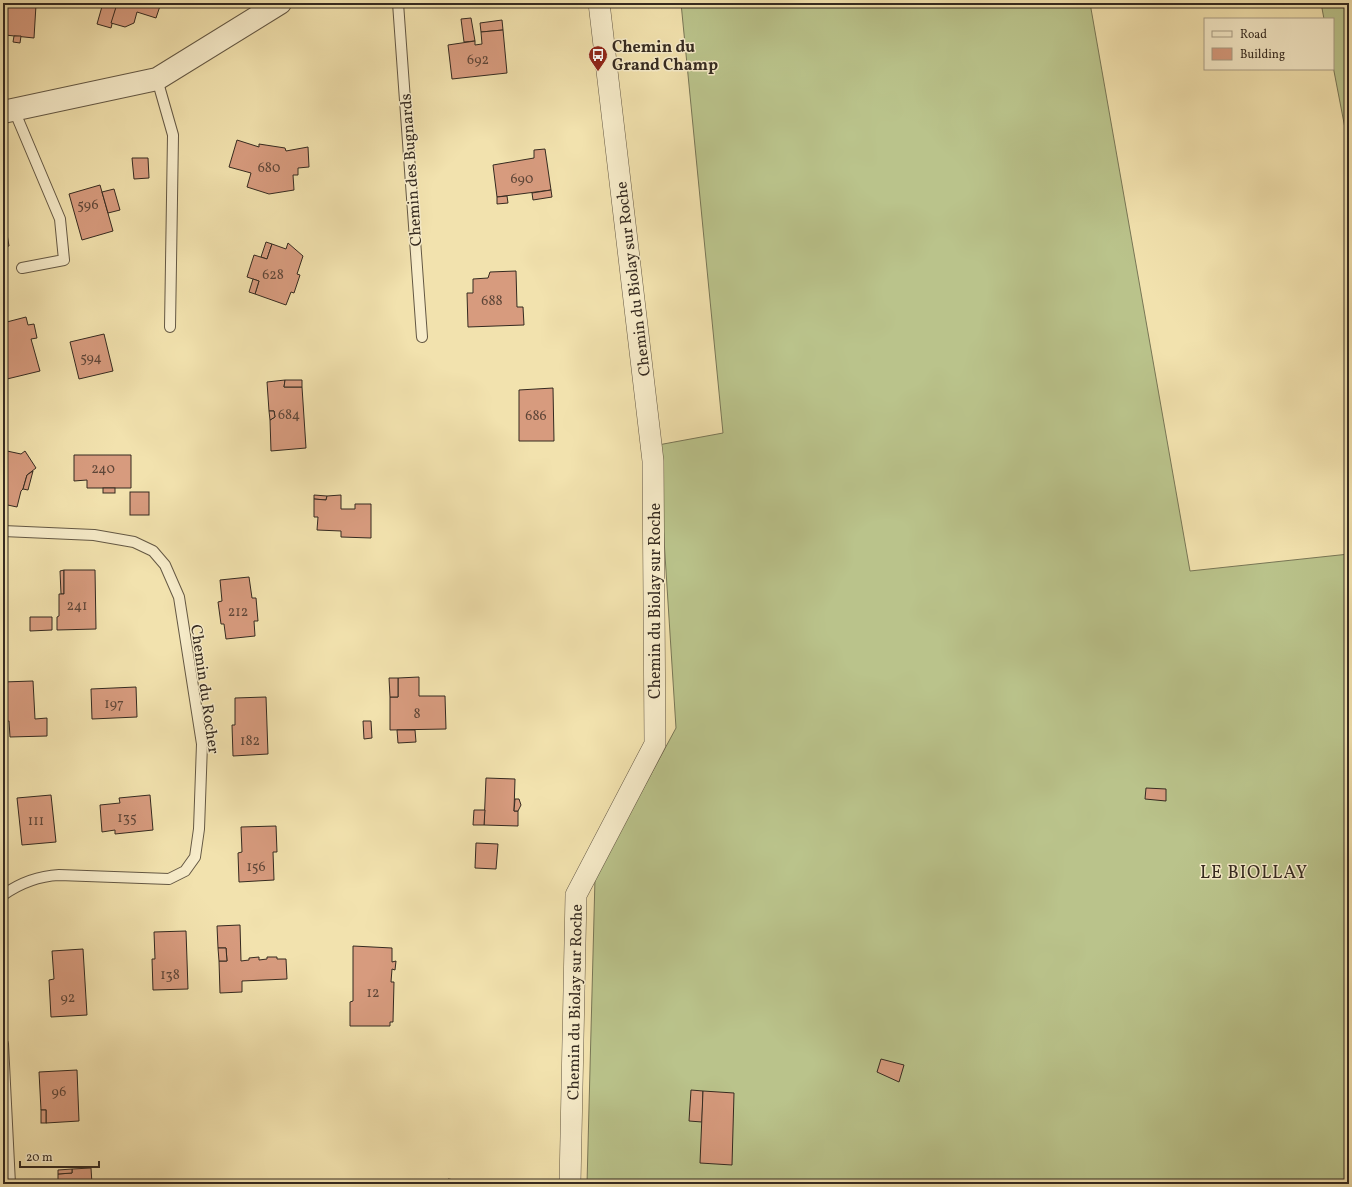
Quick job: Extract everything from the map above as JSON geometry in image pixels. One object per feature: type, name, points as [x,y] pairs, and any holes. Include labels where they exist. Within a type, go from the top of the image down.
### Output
[{"type":"street","points":[[8,111],[157,79],[280,3]]},
{"type":"street","name":"Chemin du Biolay sur Roche","points":[[570,1184],[576,895],[654,744],[653,461],[599,3]]},
{"type":"lane","name":"Chemin des Bugnards","points":[[398,3],[422,337]]},
{"type":"lane","points":[[157,79],[172,135],[170,327]]},
{"type":"lane","points":[[8,111],[60,219],[64,260],[22,268]]},
{"type":"lane","name":"Chemin du Rocher","points":[[3,531],[94,535],[134,542],[153,551],[165,566],[178,597],[202,744],[199,829],[195,857],[184,872],[169,879],[59,875],[47,876],[31,880],[3,895]]},
{"type":"lane","points":[[3,1044],[10,1184]]},
{"type":"green space","points":[[681,3],[1090,3],[1190,571],[1349,554],[1349,1184],[587,1184],[595,878],[676,728],[658,445],[723,433]]},
{"type":"green space","points":[[1321,3],[1349,3],[1349,149],[1334,70],[1334,18],[1324,18]]},
{"type":"building","points":[[3,3],[36,5],[34,38],[5,35],[6,27],[3,27]]},
{"type":"building","points":[[103,3],[117,4],[111,28],[97,24]]},
{"type":"building","points":[[120,3],[161,3],[156,18],[137,12],[134,23],[125,27],[111,23],[117,4],[119,5]]},
{"type":"building","points":[[471,18],[475,41],[464,42],[461,19]]},
{"type":"building","points":[[502,20],[503,30],[481,32],[480,23]]},
{"type":"building","points":[[503,30],[507,73],[452,79],[448,45],[475,41],[475,45],[482,44],[481,32]]},
{"type":"building","points":[[14,36],[21,36],[20,43],[13,42]]},
{"type":"building","points":[[237,140],[259,147],[259,144],[285,148],[286,151],[308,147],[309,167],[298,168],[298,175],[293,175],[294,190],[269,194],[247,187],[251,173],[229,167]]},
{"type":"building","points":[[545,149],[551,190],[497,197],[493,165],[534,158],[534,150]]},
{"type":"building","points":[[132,158],[148,158],[149,178],[134,179]]},
{"type":"building","points":[[100,185],[113,231],[82,240],[69,194]]},
{"type":"building","points":[[114,189],[120,210],[108,213],[102,192]]},
{"type":"building","points":[[551,190],[552,197],[533,200],[532,193]]},
{"type":"building","points":[[507,196],[508,203],[497,204],[497,197]]},
{"type":"building","points":[[3,210],[9,246],[3,247]]},
{"type":"building","points":[[266,242],[272,244],[267,259],[261,257]]},
{"type":"building","points":[[288,243],[303,256],[297,274],[300,275],[294,293],[291,292],[286,305],[255,294],[259,281],[247,277],[254,255],[267,259],[272,244],[286,249]]},
{"type":"building","points":[[516,271],[517,307],[523,307],[524,325],[468,327],[467,293],[473,293],[473,279],[488,278],[490,272]]},
{"type":"building","points":[[253,279],[259,281],[255,294],[249,292]]},
{"type":"building","points":[[26,317],[28,325],[34,324],[37,338],[31,339],[40,371],[7,379],[3,364],[3,323]]},
{"type":"building","points":[[104,334],[113,371],[79,379],[70,342]]},
{"type":"building","points":[[285,380],[284,387],[302,387],[306,448],[271,451],[270,420],[275,417],[274,411],[269,411],[267,382]]},
{"type":"building","points":[[285,380],[302,380],[302,387],[284,387]]},
{"type":"building","points":[[553,388],[554,441],[519,441],[519,390]]},
{"type":"building","points":[[269,411],[274,411],[275,417],[270,420]]},
{"type":"building","points":[[3,447],[7,451],[21,454],[25,451],[36,468],[27,475],[17,507],[3,504]]},
{"type":"building","points":[[74,455],[131,455],[131,488],[87,488],[87,480],[74,481]]},
{"type":"building","points":[[33,471],[28,490],[23,489],[27,475]]},
{"type":"building","points":[[103,488],[115,488],[115,493],[103,493]]},
{"type":"building","points":[[130,492],[149,492],[149,515],[130,515]]},
{"type":"building","points":[[314,495],[327,496],[326,500],[314,499]]},
{"type":"building","points":[[341,495],[341,509],[355,509],[355,504],[371,504],[371,538],[341,537],[341,531],[317,530],[318,517],[314,517],[314,499],[326,500],[327,496]]},
{"type":"building","points":[[64,570],[64,594],[61,594],[60,571]]},
{"type":"building","points":[[64,570],[95,570],[96,629],[57,630],[57,617],[59,616],[59,594],[64,594]]},
{"type":"building","points":[[249,577],[252,598],[256,598],[258,621],[254,621],[255,636],[226,639],[224,624],[221,624],[218,602],[222,601],[220,580]]},
{"type":"building","points":[[3,611],[7,611],[6,635],[3,635]]},
{"type":"building","points":[[30,617],[52,617],[52,630],[30,631]]},
{"type":"building","points":[[419,677],[419,696],[445,696],[446,729],[390,730],[390,697],[398,697],[398,678]]},
{"type":"building","points":[[389,678],[398,678],[398,697],[390,697]]},
{"type":"building","points":[[33,681],[35,719],[47,718],[47,736],[10,737],[9,721],[5,721],[3,682]]},
{"type":"building","points":[[136,687],[137,717],[92,719],[91,689]]},
{"type":"building","points":[[266,697],[268,754],[233,756],[232,725],[235,725],[235,698]]},
{"type":"building","points":[[363,721],[371,721],[372,738],[364,739]]},
{"type":"building","points":[[397,730],[415,730],[416,742],[398,743]]},
{"type":"building","points":[[486,778],[515,779],[514,811],[518,811],[518,826],[484,825]]},
{"type":"building","points":[[1146,788],[1166,789],[1166,801],[1145,799]]},
{"type":"building","points":[[51,795],[56,842],[22,845],[17,798]]},
{"type":"building","points":[[150,795],[153,830],[115,834],[115,830],[102,832],[100,805],[120,803],[119,798]]},
{"type":"building","points":[[515,799],[519,799],[521,805],[518,811],[514,811]]},
{"type":"building","points":[[474,810],[485,810],[484,825],[473,825]]},
{"type":"building","points":[[276,826],[277,852],[273,852],[274,880],[239,882],[238,853],[242,852],[241,827]]},
{"type":"building","points":[[476,843],[498,844],[496,869],[475,868]]},
{"type":"building","points":[[240,925],[241,961],[259,957],[259,960],[267,959],[267,957],[286,959],[287,979],[242,981],[242,992],[220,993],[219,961],[227,961],[226,948],[218,948],[217,926]]},
{"type":"building","points":[[186,931],[188,989],[153,990],[152,959],[155,959],[154,932]]},
{"type":"building","points":[[353,946],[392,948],[392,962],[396,961],[395,970],[392,969],[391,982],[394,982],[393,1022],[390,1022],[390,1026],[350,1026],[350,1002],[353,1001]]},
{"type":"building","points":[[218,948],[226,948],[227,961],[219,961]]},
{"type":"building","points":[[83,949],[87,1015],[51,1017],[49,980],[54,979],[52,951]]},
{"type":"building","points":[[881,1059],[904,1065],[899,1082],[877,1072]]},
{"type":"building","points":[[77,1070],[79,1121],[46,1123],[46,1110],[41,1110],[39,1072]]},
{"type":"building","points":[[691,1090],[703,1091],[702,1122],[689,1121]]},
{"type":"building","points":[[703,1091],[734,1093],[732,1165],[700,1163]]},
{"type":"building","points":[[41,1110],[46,1110],[46,1123],[41,1123]]},
{"type":"building","points":[[91,1168],[92,1184],[58,1184],[58,1174],[72,1173],[72,1169]]},
{"type":"building","points":[[72,1169],[72,1173],[58,1174],[58,1170]]},
{"type":"building","points":[[448,1179],[483,1184],[447,1184]]},
{"type":"place","name":"Chemin du Grand Champ","points":[[598,72]]},
{"type":"district","name":"LE BIOLLAY","points":[[1254,872]]}]
